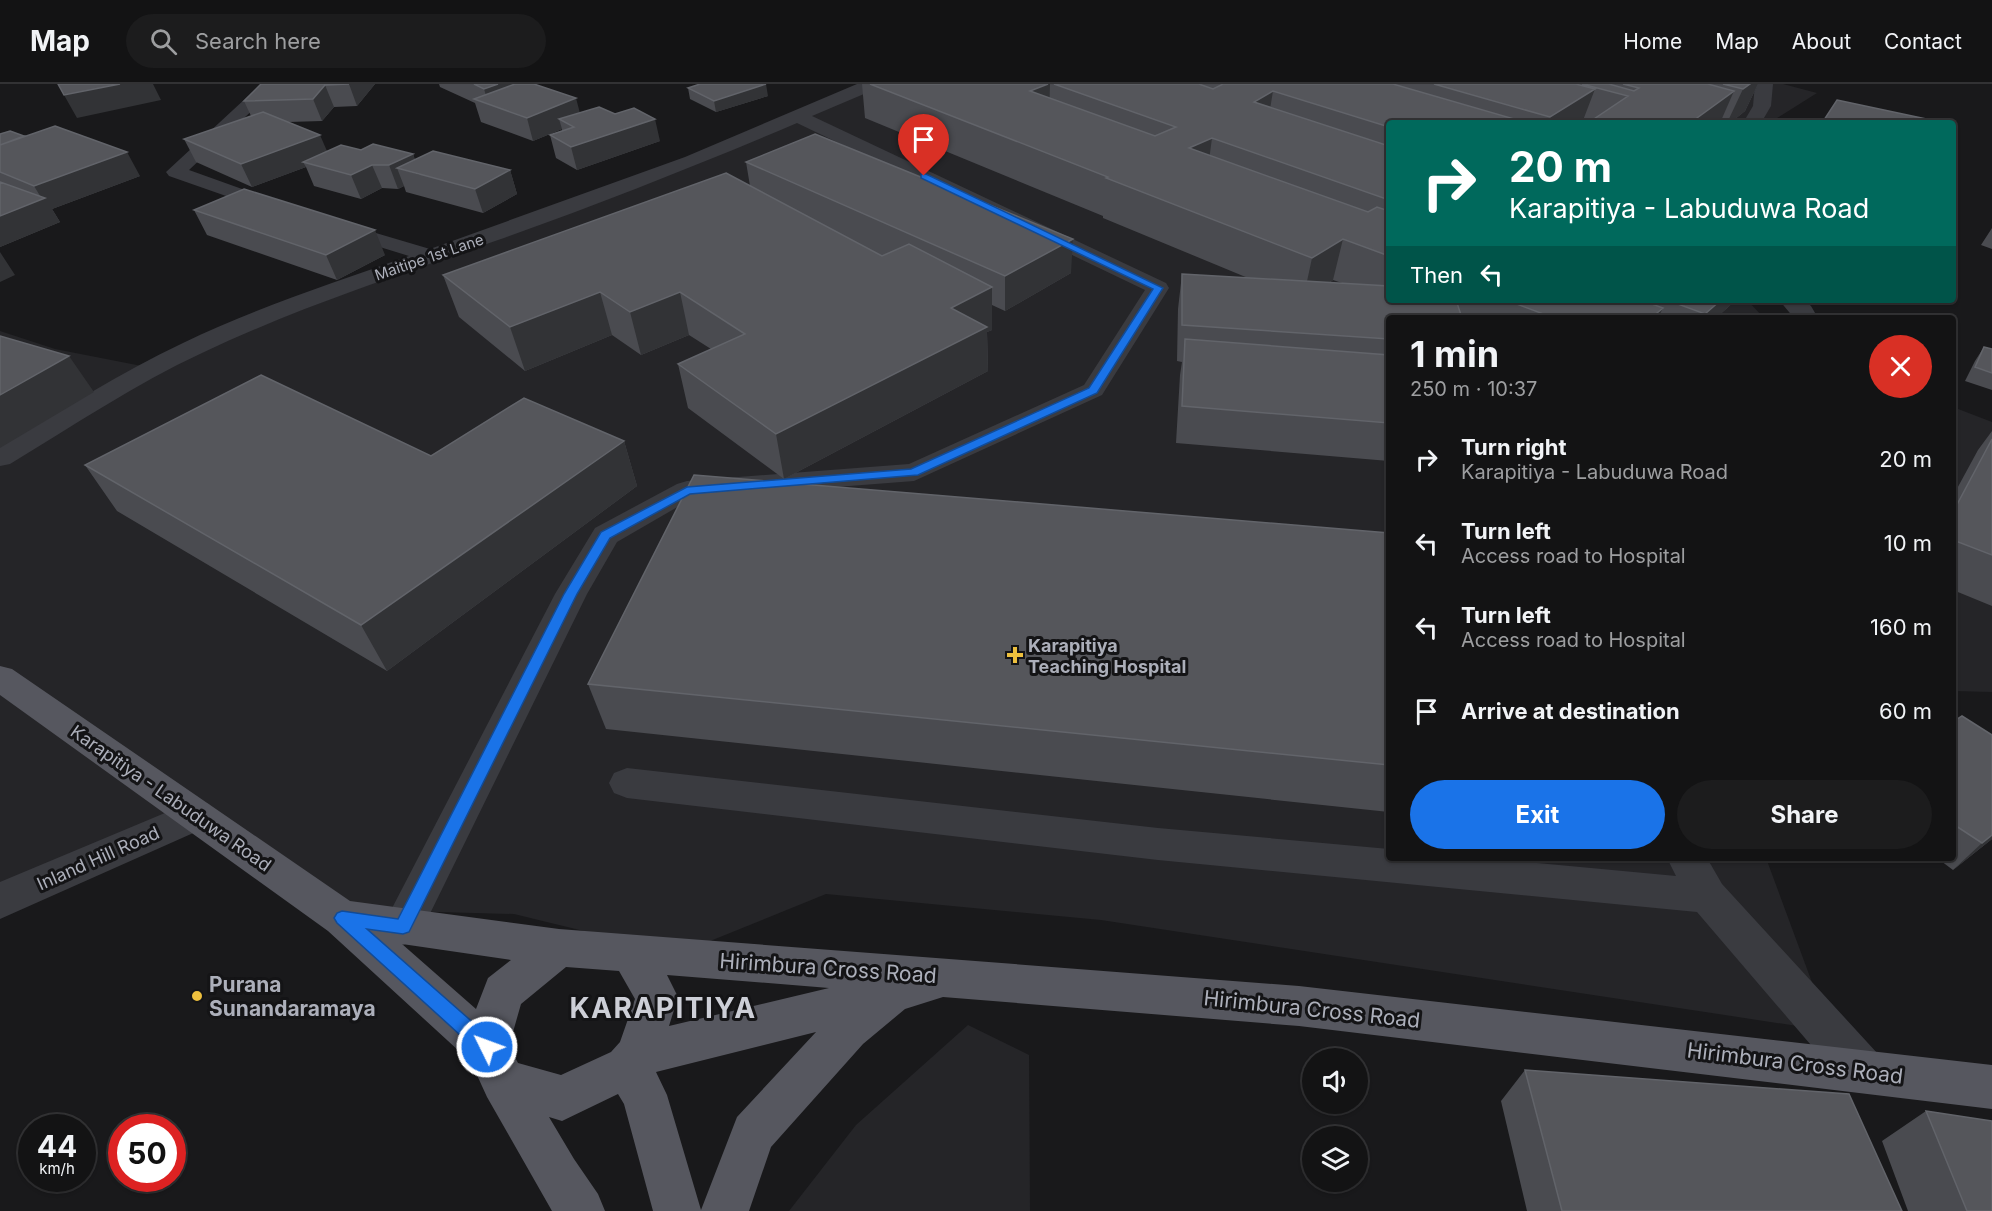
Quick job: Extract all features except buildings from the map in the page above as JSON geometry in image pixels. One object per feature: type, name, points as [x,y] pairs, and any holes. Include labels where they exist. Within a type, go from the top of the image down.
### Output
[{"type":"main road","name":"Karapitiya - Labuduwa Road","points":[[0,678],[342,918],[495,1064]]},
{"type":"main road","name":"Karapitiya - Labuduwa Road","points":[[342,918],[559,948]]},
{"type":"main road","points":[[581,1211],[558,1176],[495,1064],[503,992],[559,948],[631,953],[657,997],[632,1061],[677,1211]]},
{"type":"main road","name":"Hirimbura Cross Road","points":[[631,953],[1299,1006],[1992,1087]]},
{"type":"main road","points":[[495,1064],[562,1098],[632,1061],[956,977]]},
{"type":"main road","points":[[725,1211],[753,1133],[848,1029],[899,991]]},
{"type":"street","points":[[271,84],[176,172],[291,213]]},
{"type":"street","name":"Maitipe 1st Lane","points":[[0,458],[152,368],[194,347],[320,295],[692,161],[872,84]]},
{"type":"street","points":[[1754,120],[1762,106],[1764,84]]},
{"type":"street","points":[[403,927],[571,594],[606,535],[687,490],[914,472],[1093,390],[1158,288],[795,115]]},
{"type":"street","points":[[312,220],[431,256]]},
{"type":"street","points":[[1794,303],[1805,315]]},
{"type":"street","points":[[627,783],[1158,844],[1708,896]]},
{"type":"street","name":"Inland Hill Road","points":[[0,901],[196,815]]},
{"type":"street","points":[[1688,861],[1708,896],[1862,1070]]},
{"type":"shaded area","points":[[872,84],[1783,84],[1817,93],[1774,120],[1386,120],[1386,303],[1750,303],[1761,315],[1386,315],[1386,861],[1767,861],[1830,1031],[1101,920],[826,894],[678,954],[514,914],[330,909],[210,826],[0,901],[0,331],[55,349],[152,368],[553,213]]},
{"type":"shaded area","points":[[1956,408],[1992,422],[1992,692],[1956,691]]},
{"type":"shaded area","points":[[968,1025],[1029,1055],[1030,1211],[789,1211],[856,1125]]},
{"type":"place","name":"Karapitiya Teaching Hospital","points":[[1015,655]]},
{"type":"place","name":"Purana Sunandaramaya","points":[[197,996]]},
{"type":"district","name":"KARAPITIYA","points":[[663,1008]]},
{"type":"route","points":[[487,1047],[342,918],[403,927],[571,594],[606,535],[687,490],[914,472],[1093,390],[1158,288],[924,176]]}]
